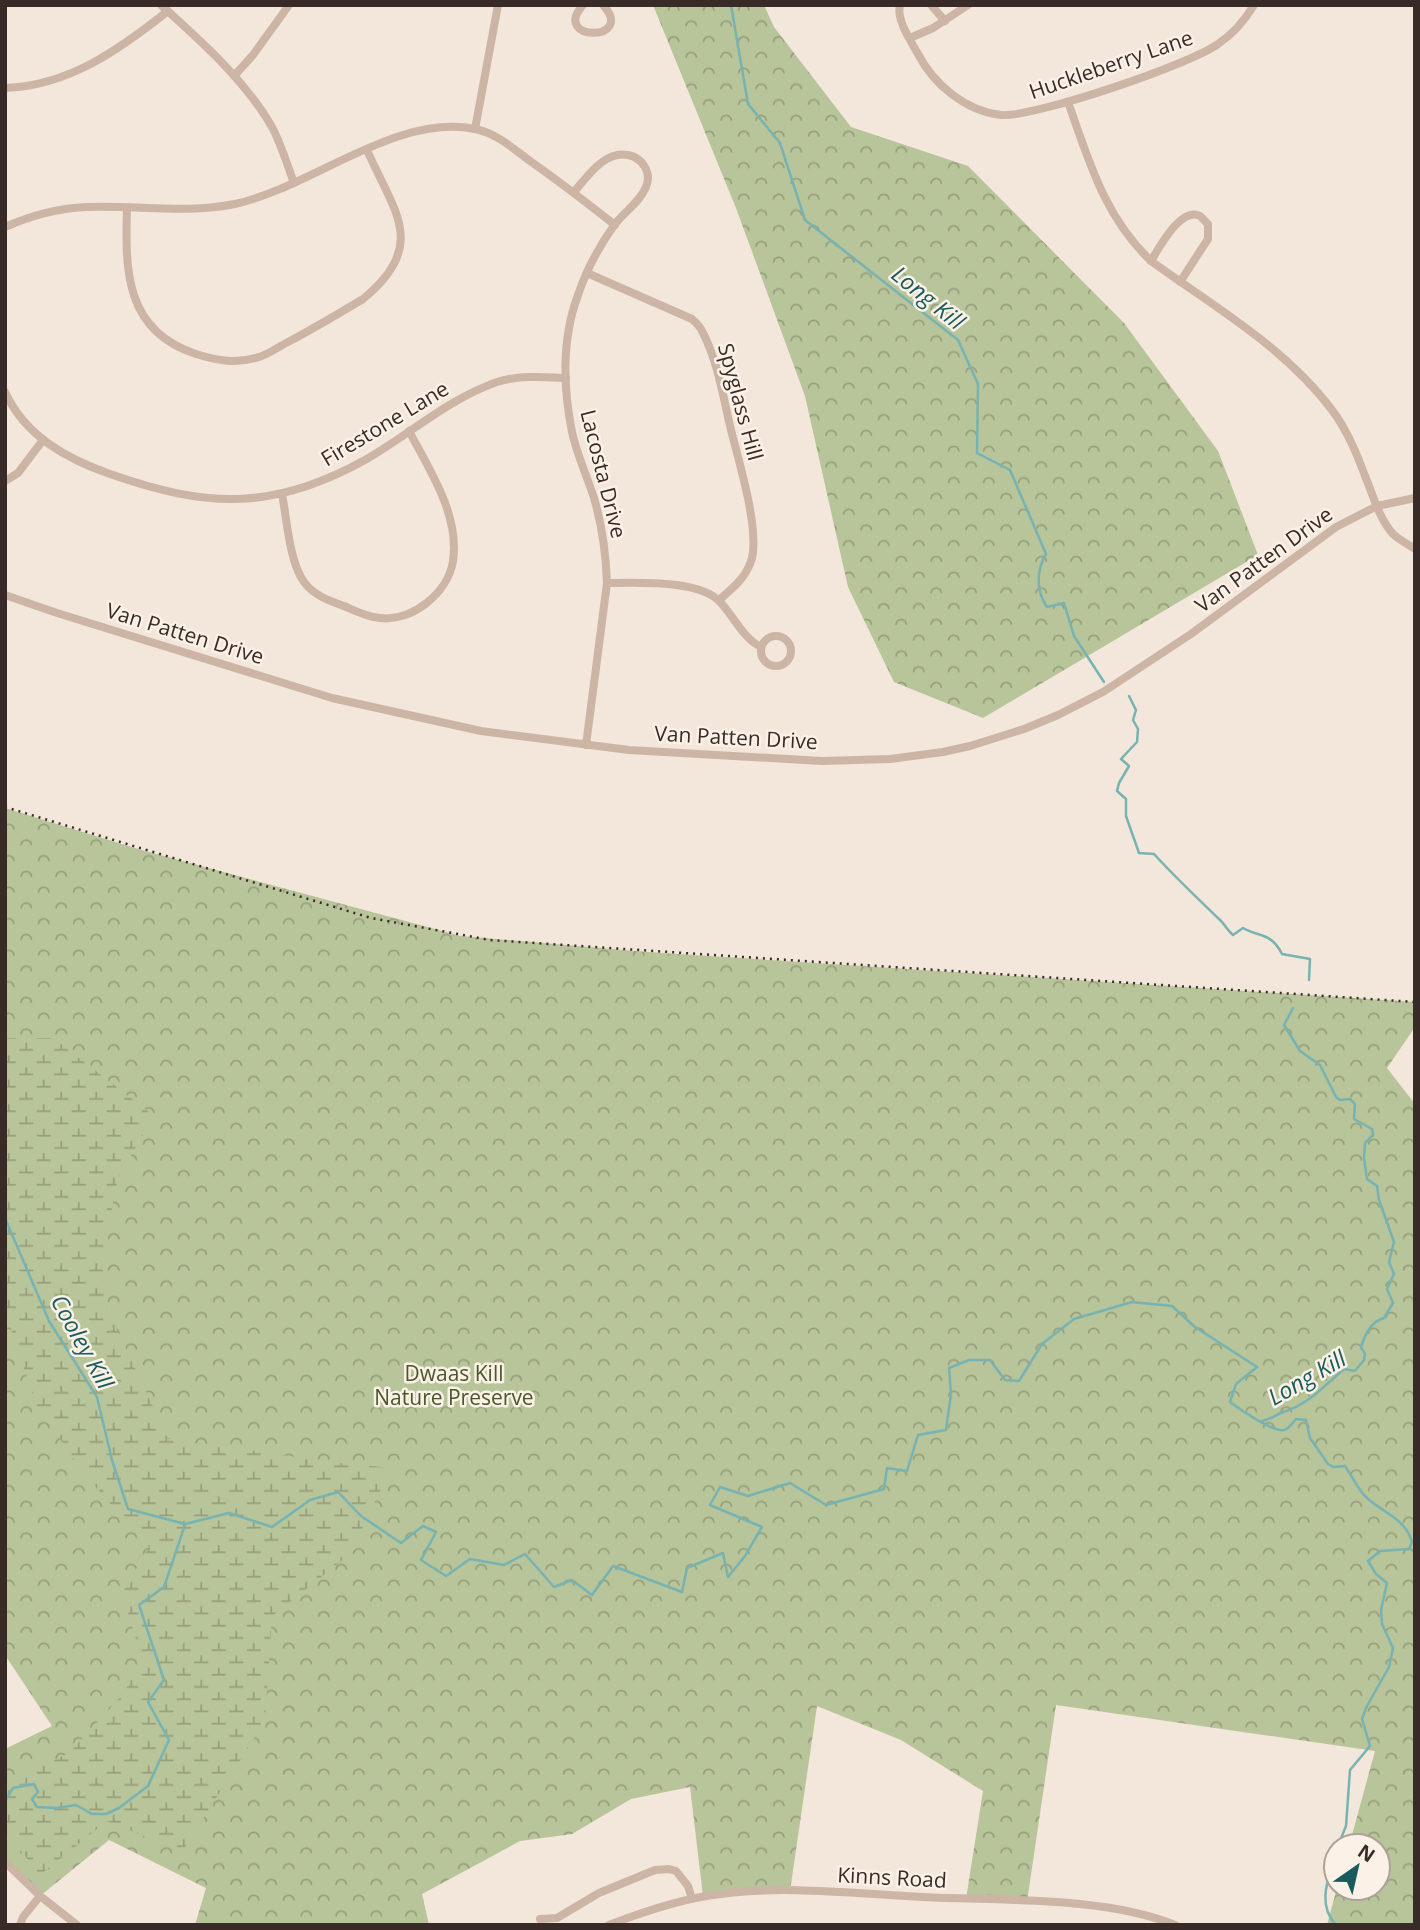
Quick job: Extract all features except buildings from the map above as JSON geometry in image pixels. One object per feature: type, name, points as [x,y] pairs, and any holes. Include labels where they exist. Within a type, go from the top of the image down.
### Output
[{"type":"street","points":[[234,76],[253,55],[289,5]]},
{"type":"street","points":[[475,129],[498,5]]},
{"type":"street","points":[[579,6],[578,24],[585,32],[595,34],[604,30],[609,22],[608,12],[603,5]]},
{"type":"street","name":"Huckleberry Lane","points":[[900,5],[900,18],[925,68],[936,80],[966,104],[982,111],[1015,115],[1068,102],[1181,62],[1217,46],[1237,28],[1254,5]]},
{"type":"street","points":[[932,5],[945,21]]},
{"type":"street","points":[[910,38],[945,21],[968,5]]},
{"type":"street","points":[[5,88],[22,88],[69,75],[106,56],[165,8],[234,76],[272,127],[294,183]]},
{"type":"street","points":[[1068,102],[1090,169],[1122,227],[1136,246],[1152,261],[1282,356],[1308,381],[1333,411],[1355,450],[1377,506],[1392,533],[1415,549]]},
{"type":"street","points":[[5,227],[68,209],[150,210],[235,204],[294,183],[388,140],[422,130],[475,129],[505,142],[615,225]]},
{"type":"street","points":[[127,208],[129,281],[136,306],[144,319],[158,333],[190,352],[217,361],[241,362],[262,356],[363,299],[377,288],[393,268],[402,237],[400,224],[367,150]]},
{"type":"street","name":"Lacosta Drive","points":[[574,192],[600,163],[609,158],[626,154],[645,164],[648,179],[646,188],[615,225],[587,273],[577,295],[568,331],[566,378],[572,434],[595,500],[607,583],[586,745]]},
{"type":"street","points":[[1152,261],[1181,220],[1190,215],[1200,216],[1208,225],[1208,239],[1180,282]]},
{"type":"street","name":"Spyglass Hill","points":[[587,273],[692,319],[701,328],[711,352],[740,469],[754,545],[744,575],[735,587],[719,600]]},
{"type":"street","name":"Firestone Lane","points":[[5,391],[16,412],[43,440],[90,467],[154,490],[202,498],[255,498],[282,494],[319,483],[365,459],[463,397],[498,382],[529,377],[566,378]]},
{"type":"street","points":[[282,494],[300,577],[306,586],[330,601],[381,619],[412,613],[439,590],[450,572],[454,547],[440,487],[409,431]]},
{"type":"street","points":[[5,481],[18,473],[43,440]]},
{"type":"street","name":"Van Patten Drive","points":[[5,594],[57,613],[332,698],[481,731],[629,750],[822,761],[890,759],[970,746],[1024,729],[1103,692],[1191,634],[1336,527],[1377,506],[1415,498]]},
{"type":"street","points":[[607,583],[689,587],[719,600],[745,633],[761,647]]},
{"type":"street","points":[[5,1862],[40,1896],[77,1925]]},
{"type":"street","points":[[540,1919],[557,1918],[599,1893],[655,1870],[676,1871],[688,1886],[692,1899]]},
{"type":"street","name":"Kinns Road","points":[[609,1925],[692,1899],[747,1891],[1078,1904],[1131,1912],[1175,1925]]},
{"type":"street","points":[[20,1925],[40,1896]]},
{"type":"green space","points":[[653,5],[764,5],[774,27],[851,127],[968,166],[1124,323],[1218,451],[1258,555],[983,718],[894,682],[848,587],[805,396],[736,208]]},
{"type":"green space","name":"Dwaas Kill Nature Preserve","points":[[5,808],[138,849],[461,936],[647,952],[1415,1002],[1415,1027],[1387,1068],[1415,1104],[1415,1925],[1327,1925],[1333,1902],[1392,1902],[1392,1832],[1353,1832],[1375,1751],[1056,1705],[1027,1902],[966,1899],[983,1791],[901,1740],[817,1706],[790,1891],[703,1896],[690,1787],[631,1799],[572,1834],[520,1841],[422,1894],[429,1925],[195,1925],[206,1888],[109,1840],[40,1896],[5,1860],[5,1749],[52,1726],[5,1655]]},
{"type":"green space","points":[[5,1038],[53,1038],[154,1116],[118,1178],[106,1238],[103,1270],[107,1308],[168,1439],[391,1468],[350,1554],[272,1616],[265,1721],[182,1852],[107,1821],[40,1875],[5,1830],[5,1784],[69,1753],[123,1694],[142,1659],[122,1593],[149,1547],[84,1474],[36,1404],[5,1311]]},
{"type":"waterway","name":"Long Kill","points":[[731,5],[748,104],[780,143],[805,220],[958,340],[978,384],[977,453],[1010,470],[1046,554],[1040,567],[1039,581],[1043,601],[1047,607],[1064,603],[1074,636],[1104,682]]},
{"type":"waterway","name":"Long Kill","points":[[1129,696],[1136,710],[1133,720],[1138,729],[1137,742],[1121,759],[1129,766],[1117,791],[1126,799],[1126,816],[1139,853],[1154,854],[1233,935],[1243,928],[1269,938],[1282,954],[1310,959],[1309,980]]},
{"type":"waterway","name":"Long Kill","points":[[1262,1421],[1301,1404],[1344,1369],[1355,1371],[1364,1360],[1365,1354],[1361,1347],[1366,1334],[1375,1323],[1384,1318],[1393,1303],[1387,1289],[1394,1274],[1389,1262],[1394,1242],[1379,1200],[1377,1186],[1367,1179],[1364,1158],[1365,1143],[1373,1135],[1372,1129],[1354,1119],[1355,1104],[1350,1099],[1340,1100],[1336,1097],[1320,1065],[1300,1051],[1284,1025],[1293,1008]]},
{"type":"waterway","name":"Cooley Kill","points":[[5,1218],[49,1321],[97,1397],[112,1460],[128,1509],[185,1524],[229,1513],[272,1527],[310,1500],[338,1492],[361,1516],[401,1543],[423,1526],[436,1532],[421,1560],[446,1576],[470,1559],[504,1565],[525,1554],[554,1587],[572,1580],[592,1595],[613,1566],[682,1592],[687,1568],[723,1553],[728,1577],[745,1556],[762,1527],[710,1505],[720,1487],[748,1496],[790,1483],[826,1505],[884,1489],[887,1468],[907,1471],[918,1435],[946,1430],[951,1394],[949,1368],[969,1360],[990,1360],[1005,1380],[1019,1381],[1042,1344],[1074,1319],[1132,1302],[1172,1306],[1195,1327],[1257,1367],[1236,1384],[1230,1402],[1279,1430],[1284,1430],[1296,1419],[1306,1420],[1310,1438],[1328,1464],[1333,1467],[1345,1466],[1364,1495],[1405,1527],[1412,1542],[1409,1549],[1380,1551],[1368,1561],[1376,1574],[1387,1583],[1381,1610],[1382,1624],[1393,1648],[1389,1667],[1362,1719],[1370,1746],[1350,1770],[1344,1832]]},
{"type":"waterway","points":[[5,1801],[13,1788],[34,1784],[38,1792],[32,1799],[37,1807],[76,1805],[92,1814],[106,1814],[119,1808],[148,1786],[169,1740],[148,1702],[164,1680],[139,1605],[164,1587],[185,1525]]},
{"type":"waterway","points":[[1326,1902],[1330,1917],[1336,1925]]},
{"type":"railway","points":[[5,807],[371,918],[490,940],[1415,1002]]}]
